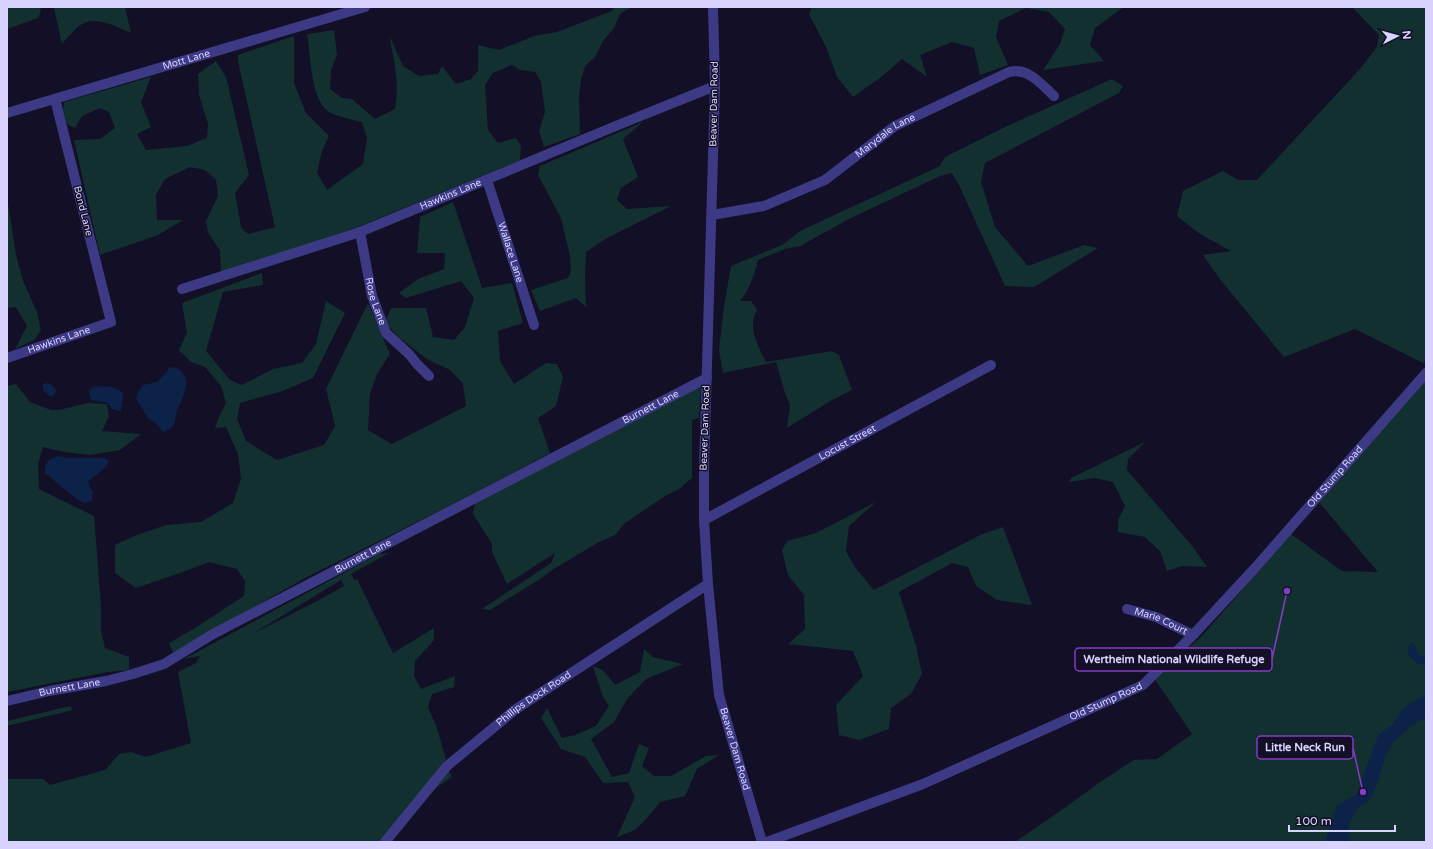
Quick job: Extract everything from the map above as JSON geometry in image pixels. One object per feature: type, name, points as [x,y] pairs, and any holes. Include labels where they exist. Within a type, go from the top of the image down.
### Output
[{"type":"street","name":"Mott Lane","points":[[7,113],[365,7]]},
{"type":"street","name":"Beaver Dam Road","points":[[713,7],[716,86],[704,469],[704,520],[708,584],[719,695],[762,842]]},
{"type":"street","name":"Marydale Lane","points":[[712,215],[764,206],[825,180],[896,126],[1009,72],[1022,71],[1030,75],[1054,96]]},
{"type":"street","name":"Hawkins Lane","points":[[182,289],[360,232],[716,86]]},
{"type":"street","name":"Bond Lane","points":[[55,99],[111,322]]},
{"type":"street","name":"Wallace Lane","points":[[487,180],[534,324]]},
{"type":"street","name":"Rose Lane","points":[[360,232],[372,296],[386,333],[409,354],[429,376]]},
{"type":"street","name":"Hawkins Lane","points":[[7,358],[111,322]]},
{"type":"street","name":"Locust Street","points":[[704,520],[991,365]]},
{"type":"street","name":"Old Stump Road","points":[[767,842],[923,784],[1144,685],[1255,568],[1426,373]]},
{"type":"street","name":"Burnett Lane","points":[[7,701],[49,691],[106,681],[164,664],[220,630],[707,378]]},
{"type":"street","name":"Phillips Dock Road","points":[[385,842],[446,766],[516,709],[708,584]]},
{"type":"street","name":"Marie Court","points":[[1127,609],[1161,618],[1193,635]]},
{"type":"green space","points":[[7,7],[40,7],[41,11],[38,18],[7,29]]},
{"type":"green space","points":[[125,7],[131,33],[112,25],[98,21],[91,21],[79,26],[62,44],[54,8]]},
{"type":"green space","points":[[614,7],[632,7],[620,14],[614,28],[603,41],[595,57],[585,66],[581,80],[579,97],[580,134],[544,147],[539,131],[545,112],[541,82],[535,72],[521,70],[512,65],[493,73],[485,85],[488,130],[498,143],[516,138],[521,146],[520,160],[358,227],[221,273],[220,251],[208,232],[206,221],[218,196],[216,180],[205,170],[190,167],[165,179],[156,195],[157,220],[183,220],[158,235],[100,255],[74,140],[100,139],[115,128],[109,112],[100,108],[82,116],[75,128],[67,124],[63,112],[64,102],[151,77],[141,102],[151,127],[137,134],[146,150],[187,146],[207,138],[208,124],[199,95],[198,74],[216,61],[226,77],[249,175],[235,193],[241,227],[248,234],[275,227],[238,61],[238,55],[294,36],[294,83],[306,113],[329,136],[322,151],[317,173],[327,190],[363,164],[367,138],[362,122],[329,112],[323,106],[318,97],[312,76],[307,34],[334,30],[337,55],[331,70],[330,89],[342,98],[352,99],[375,119],[395,109],[397,81],[389,35],[403,66],[419,76],[438,74],[442,66],[456,84],[471,79],[478,71],[478,45],[499,50],[534,36],[557,32],[612,11]]},
{"type":"green space","points":[[812,7],[1124,7],[1095,28],[1090,45],[1104,61],[1043,70],[1060,44],[1065,29],[1049,12],[1026,8],[999,21],[996,37],[1008,65],[980,75],[974,48],[952,42],[920,55],[927,77],[902,59],[880,78],[853,97],[837,77],[826,47],[809,14]]},
{"type":"green space","points":[[1352,7],[1426,7],[1426,360],[1423,363],[1355,329],[1284,357],[1219,278],[1203,255],[1231,251],[1200,234],[1177,216],[1183,191],[1223,171],[1238,180],[1257,180],[1360,69],[1377,47],[1379,35]]},
{"type":"green space","points":[[1112,79],[1123,86],[1119,93],[985,163],[981,182],[995,227],[1028,266],[1084,245],[1098,248],[1034,287],[1005,286],[959,185],[952,173],[940,176],[851,218],[800,246],[785,249],[758,260],[749,287],[740,301],[751,301],[757,310],[754,316],[753,330],[766,362],[832,351],[839,355],[852,390],[832,400],[787,428],[790,405],[776,362],[723,373],[719,350],[724,306],[731,266],[782,245],[800,231],[940,166],[945,157],[1007,126]]},
{"type":"green space","points":[[643,122],[623,139],[638,177],[621,188],[617,200],[627,209],[671,206],[607,238],[586,252],[586,307],[576,298],[540,311],[531,290],[568,278],[571,271],[570,256],[561,218],[538,175],[540,166]]},
{"type":"green space","points":[[7,197],[16,255],[23,281],[37,312],[41,331],[34,340],[15,349],[27,326],[16,307],[7,308]]},
{"type":"green space","points":[[453,202],[482,288],[512,283],[523,323],[498,331],[500,361],[514,384],[546,363],[557,364],[563,377],[556,406],[538,418],[550,453],[439,511],[307,577],[173,653],[169,643],[244,596],[245,581],[237,569],[209,562],[136,588],[115,573],[115,545],[134,536],[166,525],[201,522],[233,503],[241,479],[238,454],[226,427],[215,428],[226,403],[221,386],[205,367],[191,362],[179,350],[187,333],[182,303],[262,273],[263,285],[223,292],[206,351],[230,380],[242,385],[273,369],[302,363],[316,344],[326,301],[345,313],[313,378],[283,391],[240,403],[237,419],[246,441],[277,460],[324,445],[335,426],[326,389],[368,303],[390,354],[377,374],[370,394],[368,430],[392,444],[466,406],[463,384],[450,370],[427,359],[397,336],[385,322],[391,308],[426,308],[433,337],[454,340],[465,327],[474,298],[461,281],[406,298],[399,293],[418,279],[444,269],[445,253],[417,253],[420,217]]},
{"type":"green space","points":[[1426,373],[1426,842],[1015,842],[1134,760],[1157,759],[1192,734],[1154,678],[1202,636],[1291,534],[1342,571],[1378,572],[1318,501]]},
{"type":"green space","points":[[16,384],[30,402],[51,410],[59,410],[87,403],[107,404],[109,416],[102,431],[141,434],[120,450],[90,455],[64,452],[43,447],[38,464],[39,489],[94,516],[101,606],[101,631],[105,648],[129,657],[129,670],[108,672],[7,692],[7,386]]},
{"type":"green space","points":[[701,385],[699,418],[692,420],[692,478],[679,489],[665,496],[625,523],[615,535],[599,542],[552,570],[490,610],[482,609],[551,563],[555,553],[507,584],[492,552],[492,544],[473,514],[475,503]]},
{"type":"green space","points":[[1145,442],[1128,459],[1127,470],[1193,547],[1207,567],[1183,566],[1167,571],[1160,551],[1145,537],[1118,532],[1118,520],[1125,506],[1113,482],[1094,478],[1069,482],[1071,478]]},
{"type":"green space","points":[[876,502],[849,526],[846,551],[854,566],[874,590],[980,535],[1003,527],[1032,605],[997,600],[976,586],[968,567],[952,563],[899,592],[916,646],[922,674],[911,694],[891,708],[889,729],[859,740],[839,735],[836,705],[863,676],[853,651],[788,644],[805,629],[804,595],[788,575],[782,550],[787,541],[816,533]]},
{"type":"green space","points":[[389,553],[351,574],[354,580],[357,579],[393,653],[434,628],[434,640],[415,661],[414,676],[421,689],[455,676],[454,687],[432,694],[428,707],[437,728],[446,760],[445,761],[452,777],[430,792],[387,842],[7,842],[7,779],[43,779],[50,785],[105,770],[119,754],[131,752],[146,757],[191,743],[178,672],[196,663],[200,656],[184,659],[379,554]],"holes":[[[341,580],[344,586],[321,599],[254,633]]]},
{"type":"green space","points":[[644,649],[653,657],[683,664],[646,679],[627,699],[614,722],[591,739],[612,777],[629,773],[639,744],[649,748],[642,766],[654,776],[671,776],[706,756],[719,755],[697,769],[685,796],[660,802],[635,830],[617,837],[635,797],[628,782],[603,783],[585,757],[561,749],[541,718],[547,708],[562,738],[575,735],[596,726],[609,706],[603,697],[593,666],[603,670],[615,685],[640,672]]},
{"type":"green space","points":[[70,706],[73,710],[7,726],[7,721]]},
{"type":"water","points":[[174,367],[181,371],[185,376],[186,388],[176,414],[174,424],[171,428],[164,432],[157,424],[148,418],[136,399],[138,392],[143,385],[157,382],[169,368]]},
{"type":"water","points":[[48,383],[56,390],[53,396],[49,396],[43,390],[43,384]]},
{"type":"water","points":[[93,387],[112,387],[122,392],[121,411],[116,411],[110,407],[108,403],[91,400],[89,391]]},
{"type":"water","points":[[58,456],[68,458],[103,458],[109,462],[104,469],[88,481],[93,492],[92,500],[85,503],[78,500],[45,473],[46,464]]},
{"type":"water","points":[[1413,642],[1419,655],[1426,657],[1426,665],[1418,664],[1408,655],[1408,647]]},
{"type":"water","points":[[1426,694],[1426,717],[1412,726],[1393,742],[1385,758],[1376,788],[1368,802],[1358,808],[1349,824],[1349,842],[1325,842],[1337,805],[1357,794],[1378,735],[1393,724],[1402,709]]},
{"type":"place","name":"Wertheim National Wildlife Refuge","points":[[1287,591]]},
{"type":"place","name":"Little Neck Run","points":[[1363,792]]}]
